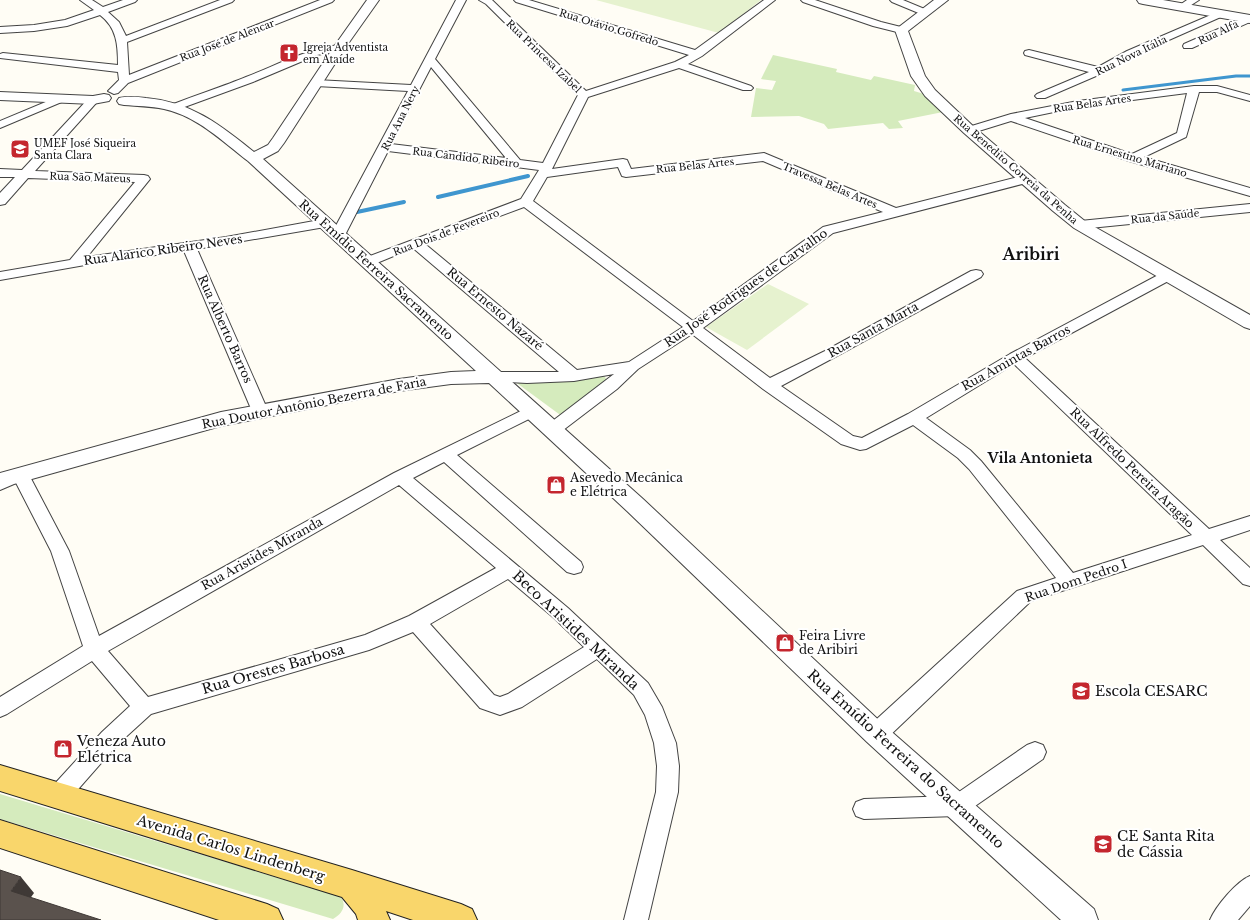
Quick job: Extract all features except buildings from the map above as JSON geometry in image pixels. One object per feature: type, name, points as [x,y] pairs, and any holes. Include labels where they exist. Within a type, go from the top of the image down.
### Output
[{"type":"main road","name":"Avenida Carlos Lindenberg","points":[[0,778],[352,885],[461,920]]},
{"type":"main road","points":[[0,834],[267,920]]},
{"type":"main road","points":[[352,885],[368,904],[374,920]]},
{"type":"street","points":[[0,201],[5,194],[103,96],[128,92],[124,69],[123,40],[120,30],[112,19],[102,10],[85,0]]},
{"type":"street","points":[[0,30],[50,26],[80,19],[132,0]]},
{"type":"street","points":[[123,40],[229,0]]},
{"type":"street","name":"Rua José de Alencar","points":[[128,92],[329,0]]},
{"type":"street","points":[[253,158],[273,148],[339,48],[373,0]]},
{"type":"street","name":"Rua Ana Nery","points":[[331,229],[384,147],[461,0]]},
{"type":"street","name":"Rua Otávio Gofredo","points":[[519,0],[698,54]]},
{"type":"street","points":[[584,95],[679,64],[698,54],[770,0]]},
{"type":"street","points":[[806,0],[901,30],[942,0]]},
{"type":"street","points":[[895,0],[924,12]]},
{"type":"street","points":[[1143,0],[1249,19]]},
{"type":"street","points":[[1182,7],[1194,0]]},
{"type":"street","points":[[487,1],[503,1]]},
{"type":"street","name":"Rua Princesa Izabel","points":[[487,1],[584,95],[545,171],[526,202]]},
{"type":"street","name":"Rua Nova Itália","points":[[1041,96],[1098,71],[1131,53],[1220,14]]},
{"type":"street","name":"Rua Alfa","points":[[1188,46],[1249,19]]},
{"type":"street","name":"Rua Benedito Correia da Penha","points":[[901,30],[918,76],[924,85],[969,130],[1080,225],[1250,323]]},
{"type":"street","points":[[175,108],[249,80],[313,53],[327,49],[339,48]]},
{"type":"street","points":[[1029,53],[1098,71]]},
{"type":"street","points":[[3,56],[124,69]]},
{"type":"street","points":[[430,59],[516,163]]},
{"type":"street","points":[[679,64],[747,88]]},
{"type":"street","points":[[316,83],[415,88]]},
{"type":"street","points":[[1133,158],[1182,135],[1194,89]]},
{"type":"street","name":"Rua Belas Artes","points":[[969,130],[1011,117],[1078,104],[1194,89],[1217,89],[1250,98]]},
{"type":"street","name":"Rua Emídio Ferreira Sacramento","points":[[0,96],[60,99],[103,96],[106,101],[110,102],[128,92],[146,102],[175,108],[203,120],[253,158],[531,412],[591,464]]},
{"type":"street","points":[[0,125],[60,99]]},
{"type":"street","name":"Rua Ernestino Mariano","points":[[1011,117],[1133,158],[1250,192]]},
{"type":"street","name":"Rua Cândido Ribeiro","points":[[384,147],[516,163],[545,171]]},
{"type":"street","name":"Rua Belas Artes","points":[[545,171],[625,168],[764,157]]},
{"type":"street","name":"Travessa Belas Artes","points":[[764,157],[896,213]]},
{"type":"street","name":"Rua São Mateus","points":[[0,173],[144,180],[74,263]]},
{"type":"street","name":"Rua José Rodrigues de Carvalho","points":[[552,430],[611,385],[633,366],[694,328],[828,230],[842,225],[896,213],[1026,179]]},
{"type":"street","points":[[526,202],[769,385]]},
{"type":"street","name":"Rua Dois de Fevereiro","points":[[367,262],[526,202]]},
{"type":"street","name":"Rua da Saúde","points":[[1080,225],[1250,208]]},
{"type":"street","name":"Rua Alarico Ribeiro Neves","points":[[0,276],[74,263],[331,229]]},
{"type":"street","name":"Rua Ernesto Nazaré","points":[[415,243],[574,376]]},
{"type":"street","name":"Rua Alberto Barros","points":[[189,247],[260,411]]},
{"type":"street","name":"Rua Santa Marta","points":[[769,385],[830,354],[976,274]]},
{"type":"street","name":"Rua Amintas Barros","points":[[769,385],[847,440],[860,444],[866,443],[914,418],[1016,357],[1167,276]]},
{"type":"street","name":"Rua Alfredo Pereira Aragão","points":[[1016,357],[1205,538],[1250,579]]},
{"type":"street","name":"Rua José Rodrigues de Carvalho","points":[[493,377],[527,378],[574,376],[633,366]]},
{"type":"street","points":[[598,372],[612,376],[613,380],[611,385]]},
{"type":"street","name":"Rua Doutor Antônio Bezerra de Faria","points":[[7,478],[183,429],[260,411],[399,385],[451,378],[493,377]]},
{"type":"street","name":"Rua Aristides Miranda","points":[[0,708],[94,649],[400,477],[531,412]]},
{"type":"street","points":[[914,418],[964,454],[972,462],[1070,582]]},
{"type":"street","points":[[445,454],[574,567]]},
{"type":"street","name":"Rua Emídio Ferreira do Sacramento","points":[[591,464],[635,504],[876,734],[1083,920]]},
{"type":"street","name":"Beco Aristides Miranda","points":[[400,477],[561,613],[641,689],[655,713],[665,743],[668,766],[666,792],[636,920]]},
{"type":"street","points":[[7,478],[60,550],[94,649],[144,707]]},
{"type":"street","name":"Rua Dom Pedro I","points":[[876,734],[1024,596],[1250,523]]},
{"type":"street","name":"Rua Orestes Barbosa","points":[[58,796],[107,740],[126,721],[144,707],[369,642],[416,622],[510,570]]},
{"type":"street","points":[[416,622],[487,702],[500,706],[515,701],[598,648]]},
{"type":"street","points":[[864,809],[957,806],[1035,752]]},
{"type":"street","points":[[1222,920],[1250,888]]},
{"type":"green space","points":[[596,0],[761,0],[719,33]]},
{"type":"green space","points":[[773,55],[837,69],[836,72],[871,80],[874,76],[915,85],[914,91],[924,94],[943,112],[898,121],[903,128],[889,129],[883,123],[828,129],[824,124],[799,116],[751,117],[756,88],[772,90],[776,81],[761,79]]},
{"type":"green space","points":[[768,284],[809,304],[747,350],[706,327]]},
{"type":"green space","points":[[603,374],[608,382],[563,417],[514,381]]},
{"type":"green space","points":[[0,794],[341,897],[344,904],[343,910],[333,919],[0,819]]},
{"type":"waterway","points":[[1123,90],[1236,76],[1250,76]]},
{"type":"waterway","points":[[438,197],[528,176]]},
{"type":"waterway","points":[[357,212],[404,202]]},
{"type":"place","name":"Igreja Adventista em Ataíde","points":[[289,53]]},
{"type":"place","name":"UMEF José Siqueira Santa Clara","points":[[20,149]]},
{"type":"place","name":"Asevedo Mecânica e Elétrica","points":[[556,485]]},
{"type":"place","name":"Feira Livre de Aribiri","points":[[785,643]]},
{"type":"place","name":"Escola CESARC","points":[[1081,691]]},
{"type":"place","name":"Veneza Auto Elétrica","points":[[63,749]]},
{"type":"place","name":"CE Santa Rita de Cássia","points":[[1103,844]]},
{"type":"district","name":"Aribiri","points":[[1031,254]]},
{"type":"district","name":"Vila Antonieta","points":[[1040,458]]}]
